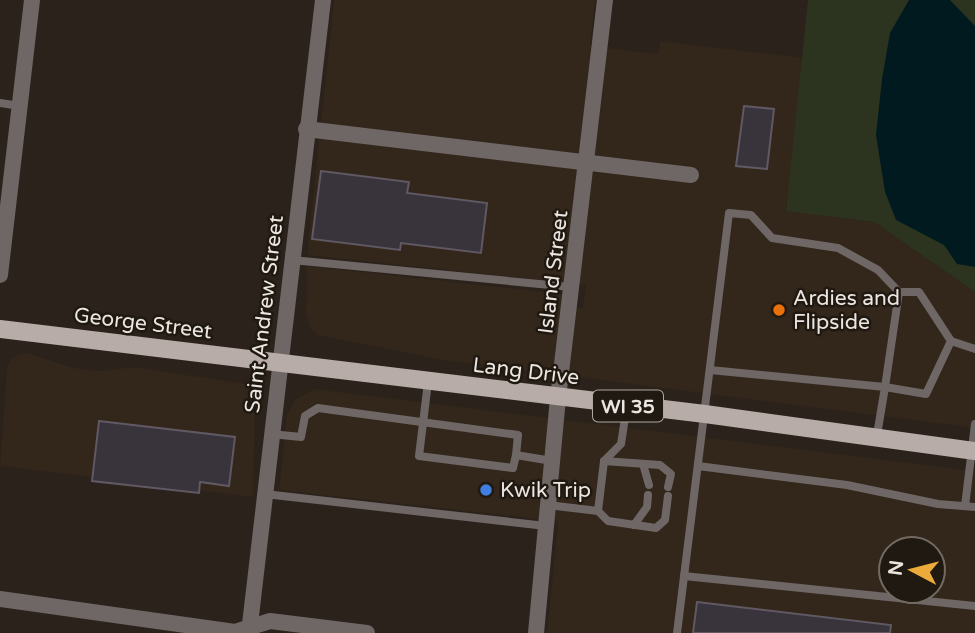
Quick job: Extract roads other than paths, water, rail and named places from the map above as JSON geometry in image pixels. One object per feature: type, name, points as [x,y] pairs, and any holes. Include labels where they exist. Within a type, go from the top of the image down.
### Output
[{"type":"main road","name":"George Street","points":[[0,329],[280,362]]},
{"type":"main road","name":"Lang Drive","points":[[280,362],[877,435],[973,451]]},
{"type":"street","points":[[0,275],[7,161],[20,106],[32,0]]},
{"type":"street","name":"Saint Andrew Street","points":[[250,630],[323,0]]},
{"type":"street","name":"Island Street","points":[[536,633],[558,398],[605,0]]},
{"type":"street","points":[[306,129],[691,175]]},
{"type":"street","points":[[0,600],[234,632],[250,630],[270,621],[367,633]]},
{"type":"lane","points":[[0,103],[20,106]]},
{"type":"lane","points":[[677,633],[729,213],[751,215],[772,238],[838,248],[878,270],[898,292],[919,292],[933,309],[951,341],[975,349]]},
{"type":"lane","points":[[292,260],[572,288]]},
{"type":"lane","points":[[877,435],[898,292]]},
{"type":"lane","points":[[710,370],[885,387],[926,394],[951,341]]},
{"type":"lane","points":[[271,434],[301,437],[305,416],[318,408],[423,422],[464,428],[518,435],[513,468],[498,462],[419,456],[423,422],[428,381]]},
{"type":"lane","points":[[598,511],[604,461],[621,444],[627,405]]},
{"type":"lane","points":[[698,466],[847,485],[938,504],[970,507],[975,424]]},
{"type":"lane","points":[[444,425],[448,436]]},
{"type":"lane","points":[[464,428],[468,438]]},
{"type":"lane","points":[[487,431],[491,442]]},
{"type":"lane","points":[[516,456],[552,461]]},
{"type":"lane","points":[[548,505],[598,511],[608,521],[656,528],[665,520],[671,474],[660,465],[604,461]]},
{"type":"lane","points":[[634,525],[646,507],[648,490],[643,464]]},
{"type":"lane","points":[[265,494],[546,526]]},
{"type":"lane","points":[[684,576],[975,606]]},
{"type":"water","points":[[909,0],[950,0],[975,26],[975,267],[957,264],[944,245],[896,220],[885,192],[876,135],[882,79],[890,33]]},
{"type":"place","name":"Ardies and Flipside","points":[[779,310]]},
{"type":"place","name":"Kwik Trip","points":[[486,490]]}]
